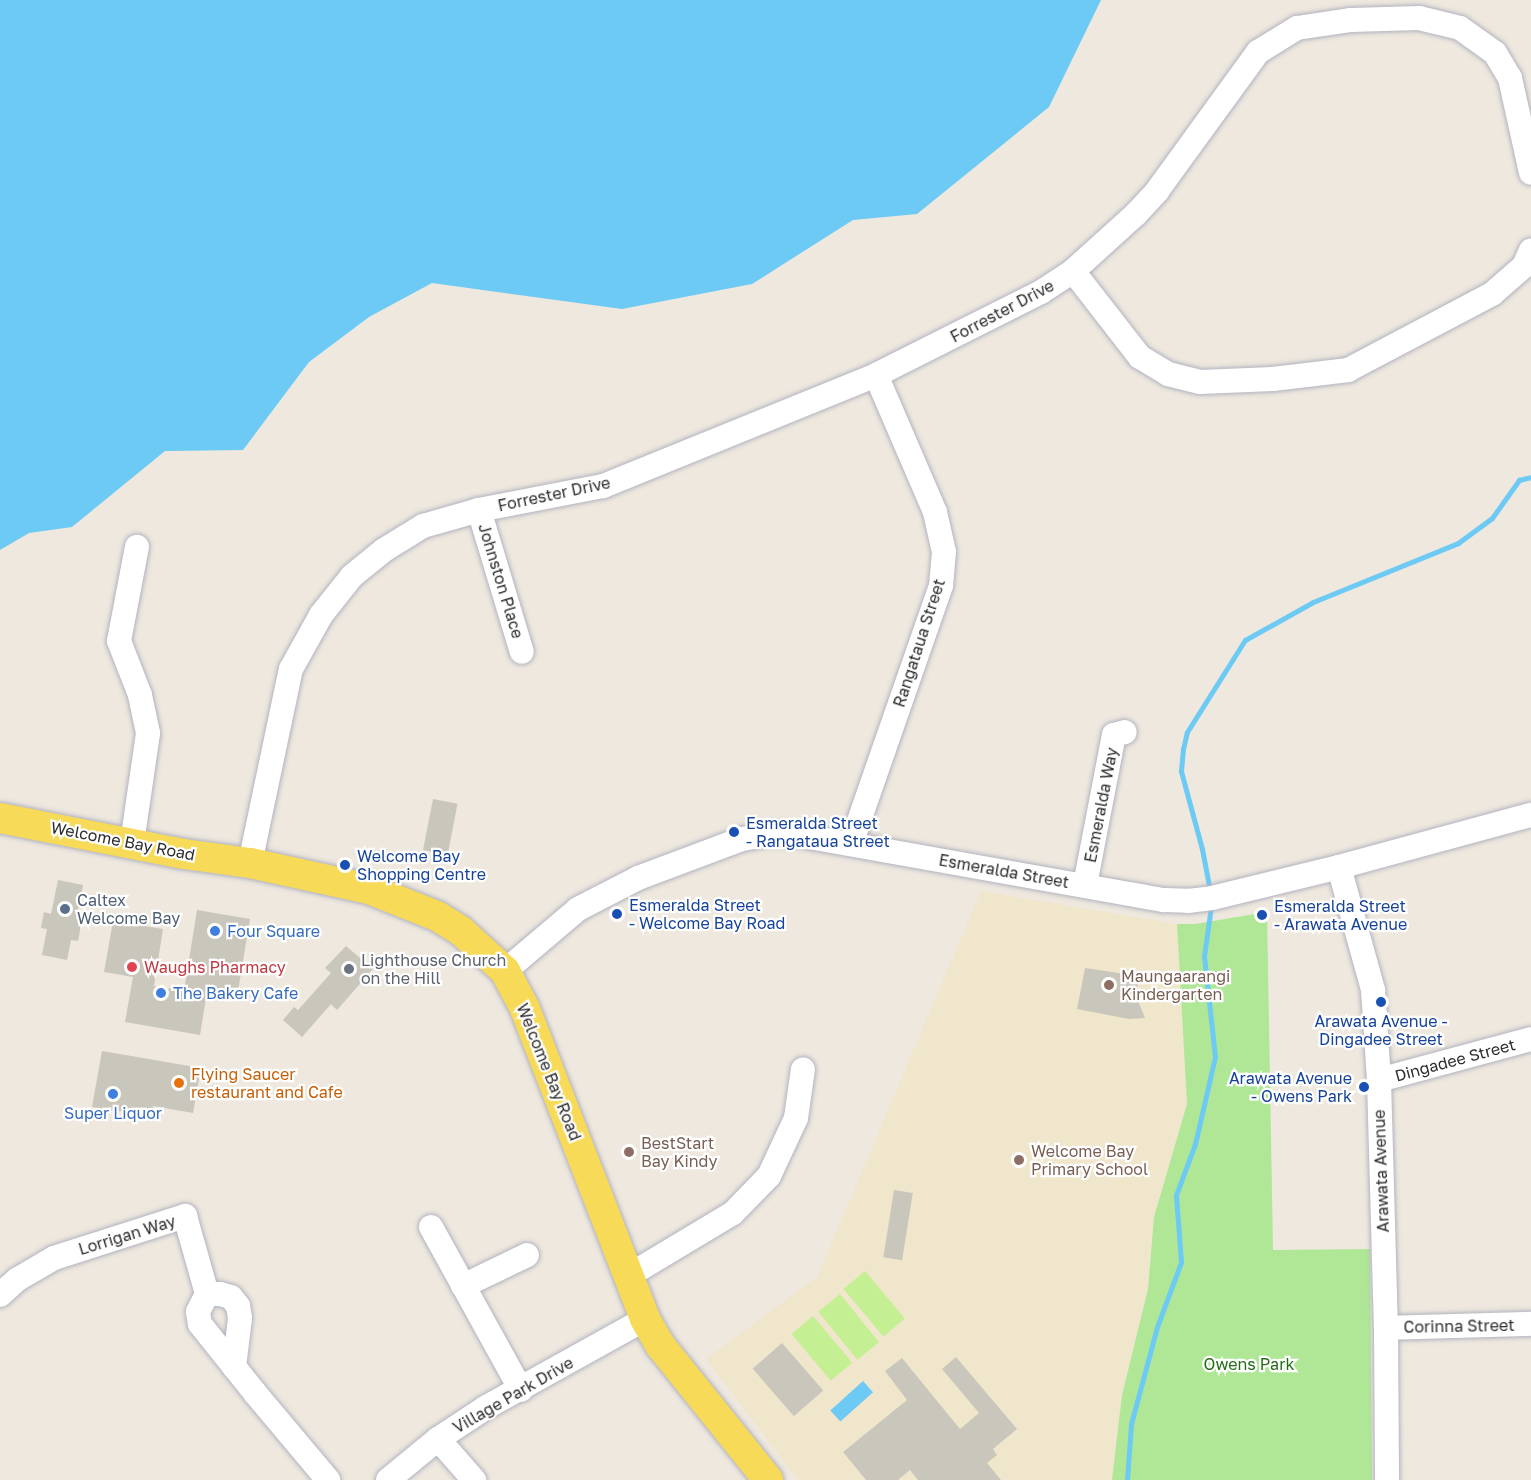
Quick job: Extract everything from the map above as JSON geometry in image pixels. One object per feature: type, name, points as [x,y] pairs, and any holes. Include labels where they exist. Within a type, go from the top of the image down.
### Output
[{"type":"main road","name":"Welcome Bay Road","points":[[0,818],[250,862],[369,889],[401,899],[437,916],[460,932],[505,971],[525,1009],[645,1319],[660,1345],[768,1480]]},
{"type":"street","name":"Forrester Drive","points":[[250,862],[291,669],[315,624],[352,576],[384,549],[423,526],[479,510],[603,486],[876,375],[1041,292],[1073,271],[1136,215],[1157,191],[1258,52],[1297,28],[1351,20],[1419,18],[1460,28],[1495,53],[1510,78],[1531,173]]},
{"type":"street","name":"Forrester Drive","points":[[1073,271],[1140,357],[1168,374],[1200,382],[1273,379],[1348,370],[1492,294],[1524,266],[1531,250]]},
{"type":"street","name":"Rangataua Street","points":[[851,844],[941,586],[944,552],[935,512],[876,375]]},
{"type":"street","name":"Johnston Place","points":[[479,510],[522,652]]},
{"type":"street","points":[[132,843],[148,734],[140,695],[119,641],[137,547]]},
{"type":"street","name":"Esmeralda Way","points":[[1084,885],[1114,735],[1125,732]]},
{"type":"street","name":"Esmeralda Street","points":[[505,971],[578,909],[638,878],[692,856],[742,839],[770,834],[798,835],[1188,901],[1212,898],[1339,867],[1531,815]]},
{"type":"street","name":"Arawata Avenue","points":[[1339,867],[1373,990],[1379,1080],[1386,1328],[1386,1480]]},
{"type":"street","name":"Dingadee Street","points":[[1379,1080],[1531,1039]]},
{"type":"street","points":[[628,1276],[733,1213],[770,1176],[796,1118],[803,1069]]},
{"type":"street","name":"Lorrigan Way","points":[[0,1295],[18,1279],[54,1258],[185,1216],[207,1294]]},
{"type":"street","points":[[431,1227],[521,1390]]},
{"type":"street","points":[[463,1286],[527,1255]]},
{"type":"street","points":[[234,1367],[240,1318],[238,1306],[231,1297],[220,1293],[207,1294],[198,1312],[200,1324],[234,1367],[328,1480]]},
{"type":"street","name":"Village Park Drive","points":[[388,1480],[438,1439],[485,1408],[645,1319]]},
{"type":"street","name":"Corinna Street","points":[[1386,1328],[1531,1324]]},
{"type":"street","points":[[438,1439],[474,1480]]},
{"type":"shaded area","name":"Welcome Bay Primary School","points":[[981,891],[1177,924],[1187,1104],[1154,1217],[1148,1289],[1122,1395],[1112,1480],[798,1480],[706,1359],[817,1277]]},
{"type":"green space","name":"Owens Park","points":[[1267,912],[1273,1250],[1370,1249],[1372,1480],[1112,1480],[1122,1395],[1148,1289],[1154,1217],[1187,1104],[1177,924],[1195,924]]},
{"type":"green space","points":[[865,1271],[905,1318],[883,1336],[844,1289]]},
{"type":"green space","points":[[840,1294],[879,1342],[857,1360],[818,1312]]},
{"type":"green space","points":[[813,1316],[852,1363],[831,1381],[792,1334]]},
{"type":"water","points":[[0,0],[1101,0],[1049,107],[917,214],[853,220],[752,284],[622,309],[432,283],[369,317],[309,362],[243,450],[165,451],[72,527],[29,533],[0,550]]},
{"type":"water","points":[[863,1381],[873,1392],[840,1422],[830,1410]]},
{"type":"building","points":[[433,799],[458,804],[448,855],[423,850]]},
{"type":"building","points":[[58,880],[83,885],[76,919],[82,920],[78,941],[71,940],[67,960],[42,955],[47,929],[41,928],[44,912],[51,914]]},
{"type":"building","points":[[197,910],[250,919],[237,997],[207,992],[200,1035],[125,1022],[133,977],[104,972],[113,921],[163,929],[154,986],[184,991]]},
{"type":"building","points":[[346,946],[373,969],[337,1010],[331,1004],[302,1037],[283,1020],[294,1007],[298,1010],[331,973],[325,968]]},
{"type":"building","points":[[1085,968],[1139,976],[1136,996],[1145,1018],[1129,1019],[1077,1009]]},
{"type":"building","points":[[102,1051],[201,1068],[193,1113],[153,1106],[152,1116],[92,1107]]},
{"type":"building","points":[[894,1190],[913,1193],[902,1260],[883,1257]]},
{"type":"building","points":[[782,1343],[823,1391],[794,1416],[753,1369]]},
{"type":"building","points":[[956,1357],[1017,1429],[993,1449],[997,1455],[987,1463],[1001,1480],[918,1480],[910,1470],[898,1480],[866,1480],[843,1452],[907,1400],[885,1371],[902,1358],[960,1429],[979,1413],[942,1369]]},
{"type":"waterway","points":[[1210,891],[1202,849],[1181,771],[1183,749],[1187,732],[1245,640],[1313,602],[1458,543],[1492,518],[1519,480],[1531,477]]},
{"type":"waterway","points":[[1127,1480],[1131,1424],[1157,1327],[1181,1262],[1176,1195],[1195,1144],[1215,1057],[1204,956],[1211,906]]},
{"type":"place","name":"Esmeralda Street - Rangataua Street","points":[[734,832]]},
{"type":"place","name":"Welcome Bay Shopping Centre","points":[[345,865]]},
{"type":"place","name":"Caltex Welcome Bay","points":[[65,909]]},
{"type":"place","name":"Esmeralda Street - Welcome Bay Road","points":[[617,914]]},
{"type":"place","name":"Esmeralda Street - Arawata Avenue","points":[[1262,915]]},
{"type":"place","name":"Four Square","points":[[215,931]]},
{"type":"place","name":"Waughs Pharmacy","points":[[132,967]]},
{"type":"place","name":"Lighthouse Church on the Hill","points":[[349,969]]},
{"type":"place","name":"Maungaarangi Kindergarten","points":[[1109,985]]},
{"type":"place","name":"The Bakery Cafe","points":[[161,993]]},
{"type":"place","name":"Arawata Avenue - Dingadee Street","points":[[1381,1002]]},
{"type":"place","name":"Flying Saucer restaurant and Cafe","points":[[179,1083]]},
{"type":"place","name":"Arawata Avenue - Owens Park","points":[[1364,1087]]},
{"type":"place","name":"Super Liquor","points":[[113,1094]]},
{"type":"place","name":"BestStart Bay Kindy","points":[[629,1152]]},
{"type":"place","name":"Welcome Bay Primary School","points":[[1019,1160]]}]
